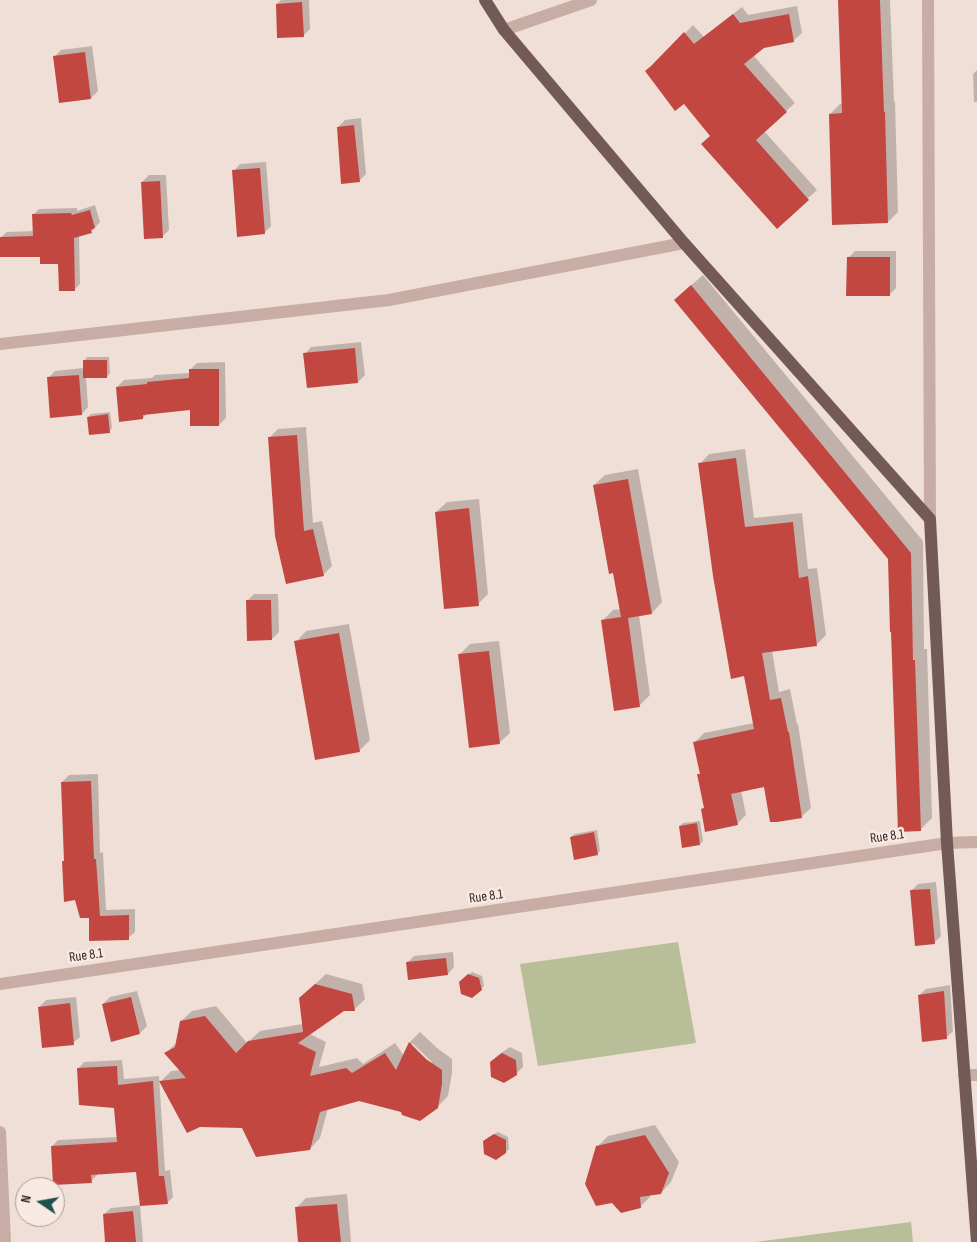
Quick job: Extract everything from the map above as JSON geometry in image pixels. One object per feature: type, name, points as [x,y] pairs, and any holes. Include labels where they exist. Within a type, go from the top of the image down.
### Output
[{"type":"main road","points":[[485,0],[504,30],[684,243],[930,519],[948,843],[971,1075],[976,1242]]},
{"type":"street","points":[[504,30],[591,0]]},
{"type":"street","points":[[928,0],[930,519]]},
{"type":"street","points":[[0,344],[388,300],[684,243]]},
{"type":"street","name":"Rue 8.1","points":[[0,984],[948,843],[977,842]]},
{"type":"street","points":[[0,1132],[5,1242]]},
{"type":"green space","points":[[678,942],[696,1043],[538,1066],[520,964]]},
{"type":"green space","points":[[911,1222],[913,1242],[755,1242]]},
{"type":"building","points":[[838,0],[880,0],[888,223],[832,225],[829,114],[842,113]]},
{"type":"building","points":[[302,2],[304,37],[277,38],[276,4]]},
{"type":"building","points":[[733,14],[740,23],[789,14],[794,42],[764,48],[744,64],[787,112],[756,140],[809,200],[777,229],[701,144],[710,136],[684,104],[675,111],[645,71],[684,32],[694,44]]},
{"type":"building","points":[[85,52],[91,99],[59,103],[53,56]]},
{"type":"building","points":[[354,125],[360,182],[341,184],[337,127]]},
{"type":"building","points":[[260,168],[265,234],[237,237],[232,170]]},
{"type":"building","points":[[160,181],[163,238],[144,239],[141,182]]},
{"type":"building","points":[[90,210],[95,228],[91,230],[92,233],[74,238],[75,291],[59,291],[58,264],[40,264],[40,257],[0,257],[0,237],[33,236],[32,214],[71,213],[72,215]]},
{"type":"building","points":[[847,257],[890,257],[890,296],[846,296]]},
{"type":"building","points":[[691,285],[911,553],[913,660],[915,660],[921,831],[898,832],[888,559],[674,300]]},
{"type":"building","points":[[355,348],[358,383],[307,388],[303,353]]},
{"type":"building","points":[[83,360],[107,360],[107,378],[83,378]]},
{"type":"building","points":[[189,369],[219,369],[219,426],[190,426],[190,410],[143,415],[143,419],[119,422],[116,387],[189,378]]},
{"type":"building","points":[[79,375],[82,415],[50,418],[47,377]]},
{"type":"building","points":[[108,414],[110,433],[89,435],[87,417]]},
{"type":"building","points":[[297,435],[304,531],[313,529],[324,576],[286,584],[275,536],[268,437]]},
{"type":"building","points":[[736,458],[745,527],[793,522],[799,578],[808,576],[817,646],[762,653],[770,700],[781,698],[789,732],[802,818],[770,822],[764,787],[731,794],[738,825],[705,832],[701,809],[704,808],[697,774],[700,774],[693,742],[754,729],[744,676],[731,679],[713,576],[698,463]]},
{"type":"building","points":[[628,479],[652,614],[628,618],[640,707],[614,711],[601,620],[621,617],[613,573],[609,574],[593,485]]},
{"type":"building","points":[[469,508],[479,606],[444,609],[435,512]]},
{"type":"building","points":[[246,600],[271,600],[272,640],[247,641]]},
{"type":"building","points":[[339,633],[360,752],[315,760],[294,641]]},
{"type":"building","points":[[489,651],[500,744],[469,748],[458,654]]},
{"type":"building","points":[[91,781],[94,859],[96,859],[100,916],[129,915],[129,940],[89,941],[89,918],[80,918],[75,900],[64,902],[61,782]]},
{"type":"building","points":[[697,823],[700,845],[682,848],[679,826]]},
{"type":"building","points":[[594,832],[598,855],[574,860],[570,837]]},
{"type":"building","points":[[930,889],[935,944],[915,946],[910,890]]},
{"type":"building","points":[[446,958],[448,975],[408,980],[406,962]]},
{"type":"building","points":[[468,974],[479,978],[482,990],[472,998],[461,994],[459,982]]},
{"type":"building","points":[[315,984],[352,994],[355,1011],[344,1011],[298,1043],[316,1052],[310,1076],[346,1068],[352,1073],[385,1053],[396,1070],[409,1042],[426,1059],[442,1070],[438,1108],[420,1121],[402,1115],[401,1112],[359,1101],[320,1112],[310,1150],[256,1157],[242,1128],[200,1127],[187,1133],[159,1081],[186,1078],[164,1053],[175,1047],[180,1021],[205,1016],[236,1053],[248,1041],[303,1032],[299,998]]},
{"type":"building","points":[[944,991],[947,1039],[922,1042],[918,995]]},
{"type":"building","points":[[131,997],[140,1034],[111,1042],[102,1004]]},
{"type":"building","points":[[70,1003],[74,1045],[42,1048],[38,1007]]},
{"type":"building","points":[[502,1053],[516,1060],[517,1075],[504,1083],[491,1077],[490,1062]]},
{"type":"building","points":[[117,1066],[118,1085],[153,1081],[159,1176],[164,1176],[168,1204],[140,1206],[136,1172],[91,1175],[92,1183],[65,1184],[65,1177],[53,1177],[51,1146],[117,1142],[114,1108],[79,1105],[77,1068]]},
{"type":"building","points":[[494,1134],[506,1140],[506,1153],[496,1160],[484,1154],[483,1141]]},
{"type":"building","points":[[645,1135],[669,1173],[661,1194],[640,1197],[641,1208],[621,1213],[612,1203],[596,1206],[585,1184],[596,1146]]},
{"type":"building","points":[[337,1204],[341,1242],[298,1242],[295,1207]]},
{"type":"building","points":[[133,1211],[136,1242],[105,1242],[103,1214]]}]
